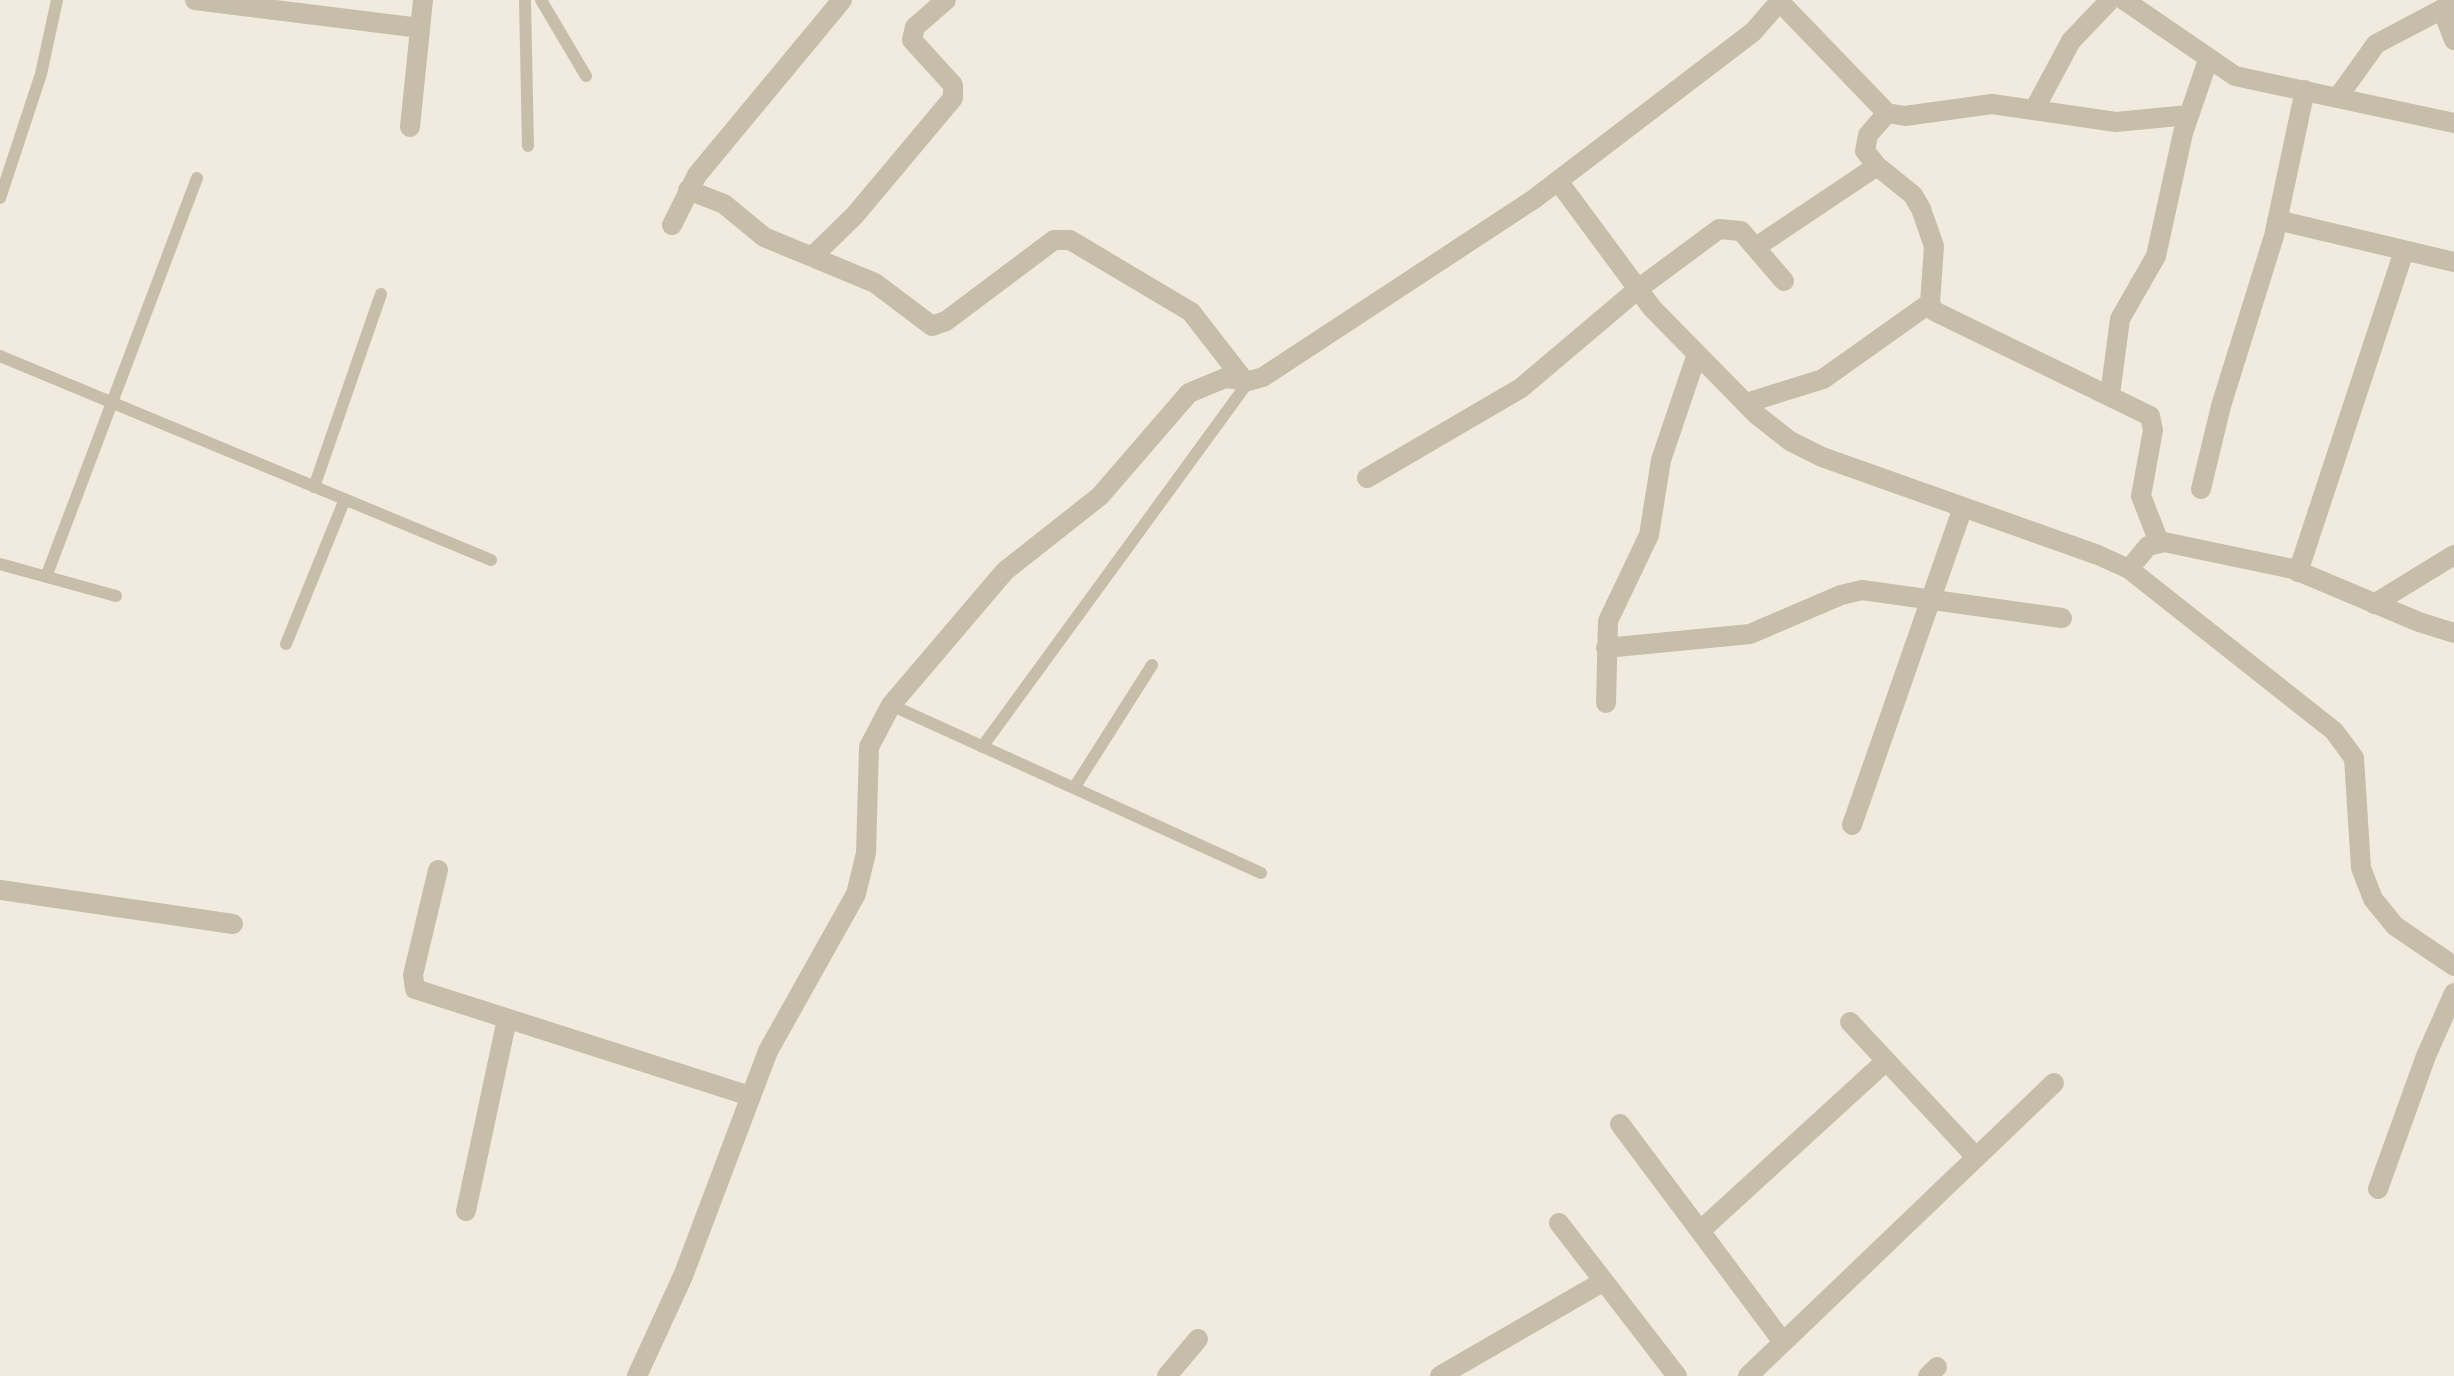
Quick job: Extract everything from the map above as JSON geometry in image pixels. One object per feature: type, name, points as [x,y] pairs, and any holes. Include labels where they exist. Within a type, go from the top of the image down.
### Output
[{"type":"street","points":[[195,0],[420,28]]},
{"type":"street","points":[[410,127],[423,0]]},
{"type":"street","points":[[672,225],[688,190],[842,0]]},
{"type":"street","points":[[812,257],[855,215],[953,98],[953,85],[912,40],[915,27],[946,0]]},
{"type":"street","points":[[2034,110],[2071,41],[2110,0]]},
{"type":"street","points":[[2124,0],[2235,76],[2454,123]]},
{"type":"street","points":[[637,1376],[683,1276],[768,1051],[856,894],[863,874],[869,747],[891,705],[1005,571],[1100,496],[1189,393],[1225,378],[1246,380],[1263,377],[1558,181],[1753,32],[1781,1],[1887,113],[1905,116],[1992,104],[2116,122],[2188,115]]},
{"type":"street","points":[[2338,97],[2376,44],[2448,6],[2454,40]]},
{"type":"street","points":[[2110,395],[2116,332],[2120,319],[2156,256],[2188,115],[2208,60]]},
{"type":"street","points":[[2201,489],[2221,406],[2277,220],[2305,90]]},
{"type":"street","points":[[1887,113],[1865,143],[1868,157],[1903,184],[1921,209],[1934,246],[1930,303],[1940,316],[2144,410],[2153,422],[2141,496],[2159,542]]},
{"type":"street","points":[[1756,247],[1877,166]]},
{"type":"street","points":[[1558,181],[1638,289],[1697,354],[1790,441],[1822,457],[2129,569],[2334,731],[2354,758],[2361,868],[2373,899],[2395,926],[2454,966]]},
{"type":"street","points":[[688,190],[724,204],[764,237],[875,283],[932,326],[946,321],[1054,240],[1070,240],[1191,312],[1246,380]]},
{"type":"street","points":[[2277,220],[2454,262]]},
{"type":"street","points":[[1367,478],[1521,388],[1638,289],[1719,229],[1741,231],[1784,281]]},
{"type":"street","points":[[2298,572],[2404,251]]},
{"type":"street","points":[[1746,403],[1823,379],[1930,303]]},
{"type":"street","points":[[1606,703],[1608,621],[1649,535],[1661,460],[1697,354]]},
{"type":"street","points":[[1852,825],[1963,507]]},
{"type":"street","points":[[2129,569],[2148,546],[2159,542],[2298,572],[2454,633]]},
{"type":"street","points":[[2374,604],[2454,555]]},
{"type":"street","points":[[1606,648],[1750,634],[1851,592],[1931,597],[2062,618]]},
{"type":"street","points":[[438,870],[412,983],[421,992],[750,1096]]},
{"type":"street","points":[[0,890],[233,924]]},
{"type":"street","points":[[2378,1189],[2426,1056],[2454,993]]},
{"type":"street","points":[[466,1211],[507,1019]]},
{"type":"street","points":[[1850,1022],[1976,1157]]},
{"type":"street","points":[[1700,1231],[1886,1061]]},
{"type":"street","points":[[1748,1376],[2054,1083]]},
{"type":"street","points":[[1620,1124],[1783,1342]]},
{"type":"street","points":[[1559,1223],[1677,1376]]},
{"type":"street","points":[[1440,1376],[1604,1281]]},
{"type":"street","points":[[1167,1376],[1198,1339]]},
{"type":"lane","points":[[0,198],[41,74],[57,0]]},
{"type":"lane","points":[[525,0],[528,146]]},
{"type":"lane","points":[[541,0],[586,76]]},
{"type":"lane","points":[[46,577],[197,178]]},
{"type":"lane","points":[[314,487],[381,294]]},
{"type":"lane","points":[[0,356],[491,560]]},
{"type":"lane","points":[[982,747],[1246,380]]},
{"type":"lane","points":[[286,644],[345,499]]},
{"type":"lane","points":[[0,564],[116,596]]},
{"type":"lane","points":[[1074,788],[1152,665]]},
{"type":"lane","points":[[891,705],[1261,873]]}]
